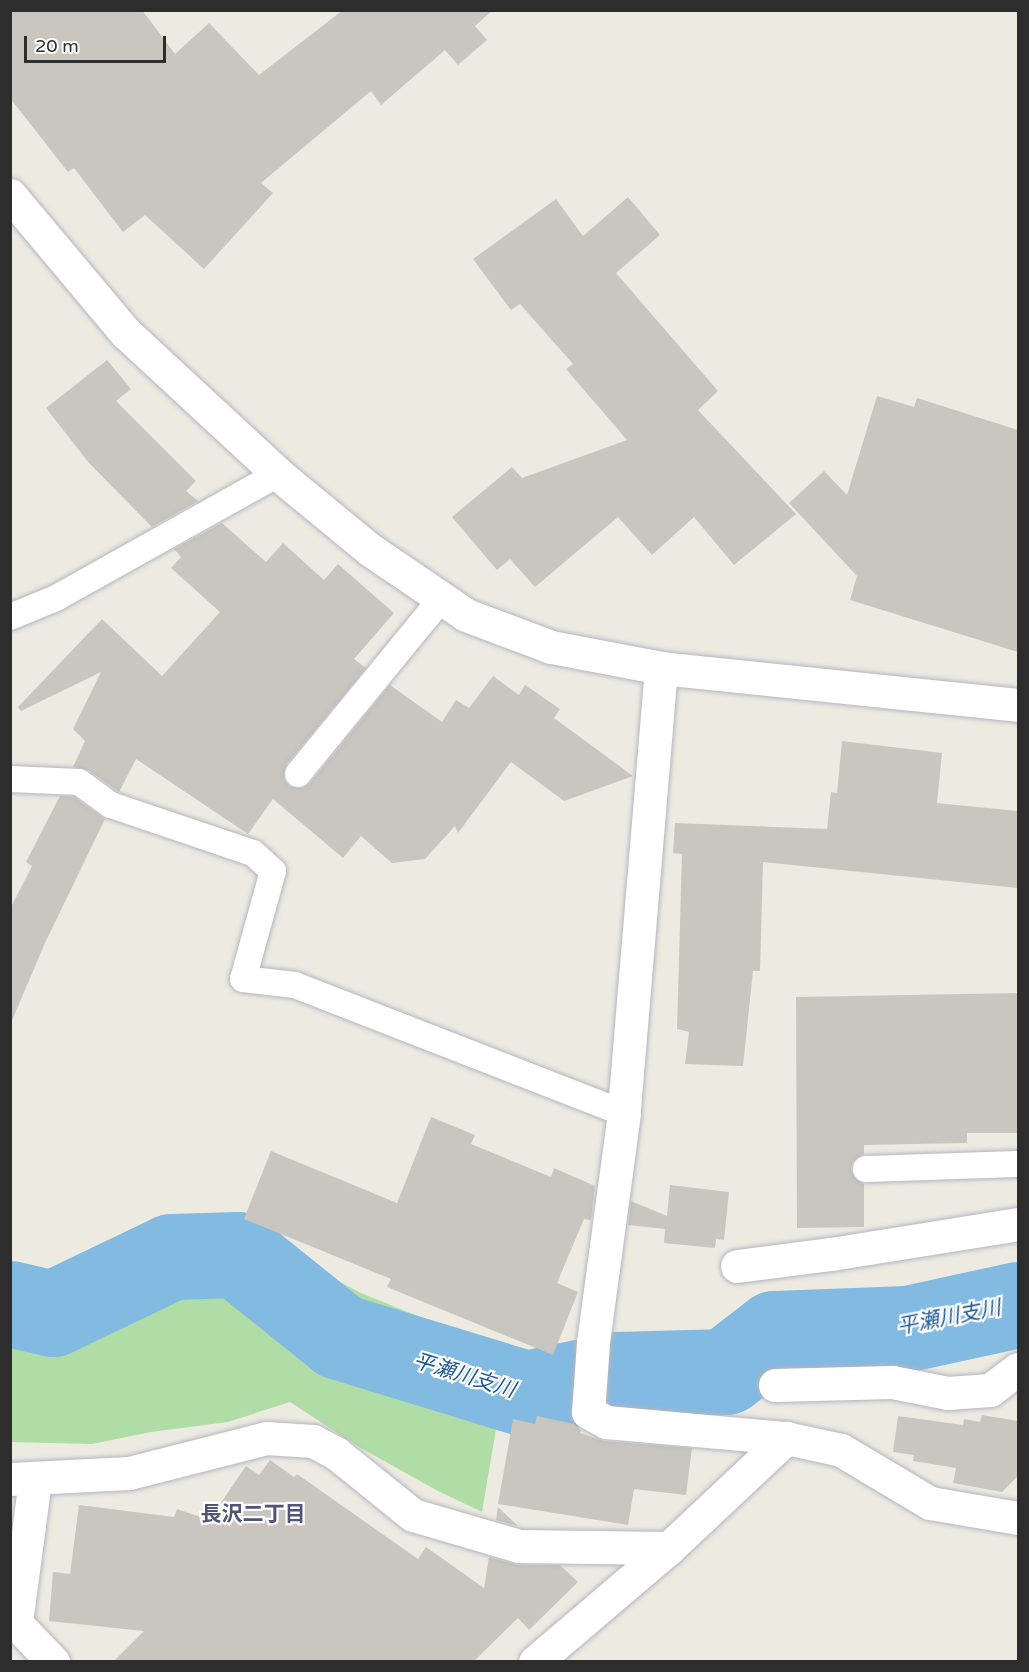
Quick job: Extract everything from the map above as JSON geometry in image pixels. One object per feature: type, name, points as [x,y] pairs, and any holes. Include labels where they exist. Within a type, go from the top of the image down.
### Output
[{"type":"street","points":[[10,195],[126,333],[278,474],[369,549],[466,615],[550,647],[662,668],[1018,705]]},
{"type":"street","points":[[662,668],[624,1113],[593,1343],[588,1412],[606,1422],[786,1438],[841,1450],[930,1503],[1018,1518]]},
{"type":"street","points":[[737,1266],[1018,1224]]},
{"type":"street","points":[[775,1385],[892,1383],[948,1393],[990,1390],[1018,1369]]},
{"type":"street","points":[[52,1662],[16,1623],[23,1479],[129,1473],[266,1438],[313,1441],[337,1454],[413,1515],[519,1546],[669,1548]]},
{"type":"street","points":[[536,1662],[669,1548],[786,1438]]},
{"type":"lane","points":[[10,617],[56,598],[278,474]]},
{"type":"lane","points":[[298,774],[441,599]]},
{"type":"lane","points":[[10,779],[79,782],[111,805],[253,853],[273,871],[243,979],[295,985],[624,1113]]},
{"type":"lane","points":[[866,1169],[1018,1164]]},
{"type":"green space","points":[[217,1220],[264,1249],[311,1267],[361,1293],[484,1343],[499,1411],[482,1512],[438,1491],[359,1447],[290,1402],[228,1422],[151,1432],[92,1444],[11,1442],[11,1272],[53,1277],[107,1268],[162,1235]]},
{"type":"building","points":[[10,10],[142,10],[175,54],[209,23],[259,75],[343,10],[493,10],[475,26],[487,40],[458,65],[445,50],[381,105],[371,91],[261,183],[273,193],[204,269],[145,215],[123,232],[74,168],[68,172],[10,98]]},
{"type":"building","points":[[628,197],[660,235],[616,273],[718,391],[698,410],[796,514],[734,565],[694,517],[652,555],[618,517],[535,587],[510,559],[497,570],[452,517],[512,467],[522,478],[627,440],[566,369],[573,364],[520,304],[511,310],[473,259],[556,199],[583,236]]},
{"type":"building","points":[[107,360],[131,389],[116,401],[196,481],[186,491],[198,501],[152,527],[89,463],[46,408]]},
{"type":"building","points":[[877,396],[914,407],[917,398],[1018,430],[1018,652],[850,600],[857,576],[789,503],[824,471],[847,495]]},
{"type":"building","points":[[222,523],[266,562],[283,543],[324,580],[338,564],[394,613],[354,659],[366,668],[286,765],[284,779],[289,786],[303,788],[310,783],[390,685],[442,722],[456,700],[469,708],[493,676],[519,695],[525,685],[560,709],[554,718],[633,776],[564,801],[511,762],[458,833],[455,826],[425,859],[392,863],[361,836],[343,858],[273,799],[248,834],[136,759],[119,792],[88,770],[73,767],[85,741],[73,729],[101,672],[21,711],[18,707],[102,619],[162,676],[220,612],[171,568],[181,557],[174,549]]},
{"type":"building","points":[[842,741],[942,753],[937,803],[1018,811],[1018,888],[763,862],[760,971],[753,971],[743,1066],[685,1064],[689,1032],[677,1029],[682,854],[673,853],[675,823],[827,829],[831,792],[837,793]]},
{"type":"building","points":[[60,796],[74,797],[105,819],[45,943],[10,1025],[10,909],[32,866],[26,862]]},
{"type":"building","points":[[1018,993],[1018,1133],[967,1133],[967,1143],[864,1145],[864,1154],[853,1161],[851,1169],[854,1177],[864,1184],[864,1227],[797,1228],[796,997]]},
{"type":"building","points":[[431,1117],[475,1135],[471,1144],[551,1177],[554,1168],[595,1186],[591,1220],[584,1219],[557,1283],[578,1292],[553,1355],[387,1287],[391,1279],[244,1219],[271,1151],[397,1203]]},
{"type":"building","points":[[670,1185],[729,1192],[724,1240],[716,1239],[715,1248],[664,1243],[665,1229],[628,1225],[631,1201],[667,1216]]},
{"type":"building","points":[[982,1415],[1018,1421],[1018,1476],[1002,1492],[953,1483],[956,1468],[913,1461],[914,1455],[893,1452],[898,1416],[963,1425],[964,1419],[980,1422]]},
{"type":"building","points":[[537,1416],[574,1424],[581,1430],[580,1433],[604,1441],[692,1448],[686,1495],[634,1489],[628,1525],[498,1504],[513,1419],[535,1424]]},
{"type":"building","points":[[270,1460],[294,1477],[297,1474],[418,1559],[426,1547],[484,1588],[489,1557],[518,1565],[560,1565],[578,1582],[529,1630],[518,1618],[473,1662],[113,1662],[144,1631],[49,1621],[53,1572],[70,1574],[79,1505],[174,1517],[177,1509],[209,1520],[246,1466],[259,1475]]},
{"type":"building","points":[[498,1507],[518,1526],[496,1520]]},
{"type":"waterway","name":"平瀬川支川","points":[[10,1304],[53,1314],[172,1257],[238,1255],[340,1337],[526,1394],[617,1375],[726,1372],[775,1334],[908,1329],[1018,1305]]},
{"type":"district","name":"長沢二丁目","points":[[253,1515]]}]
